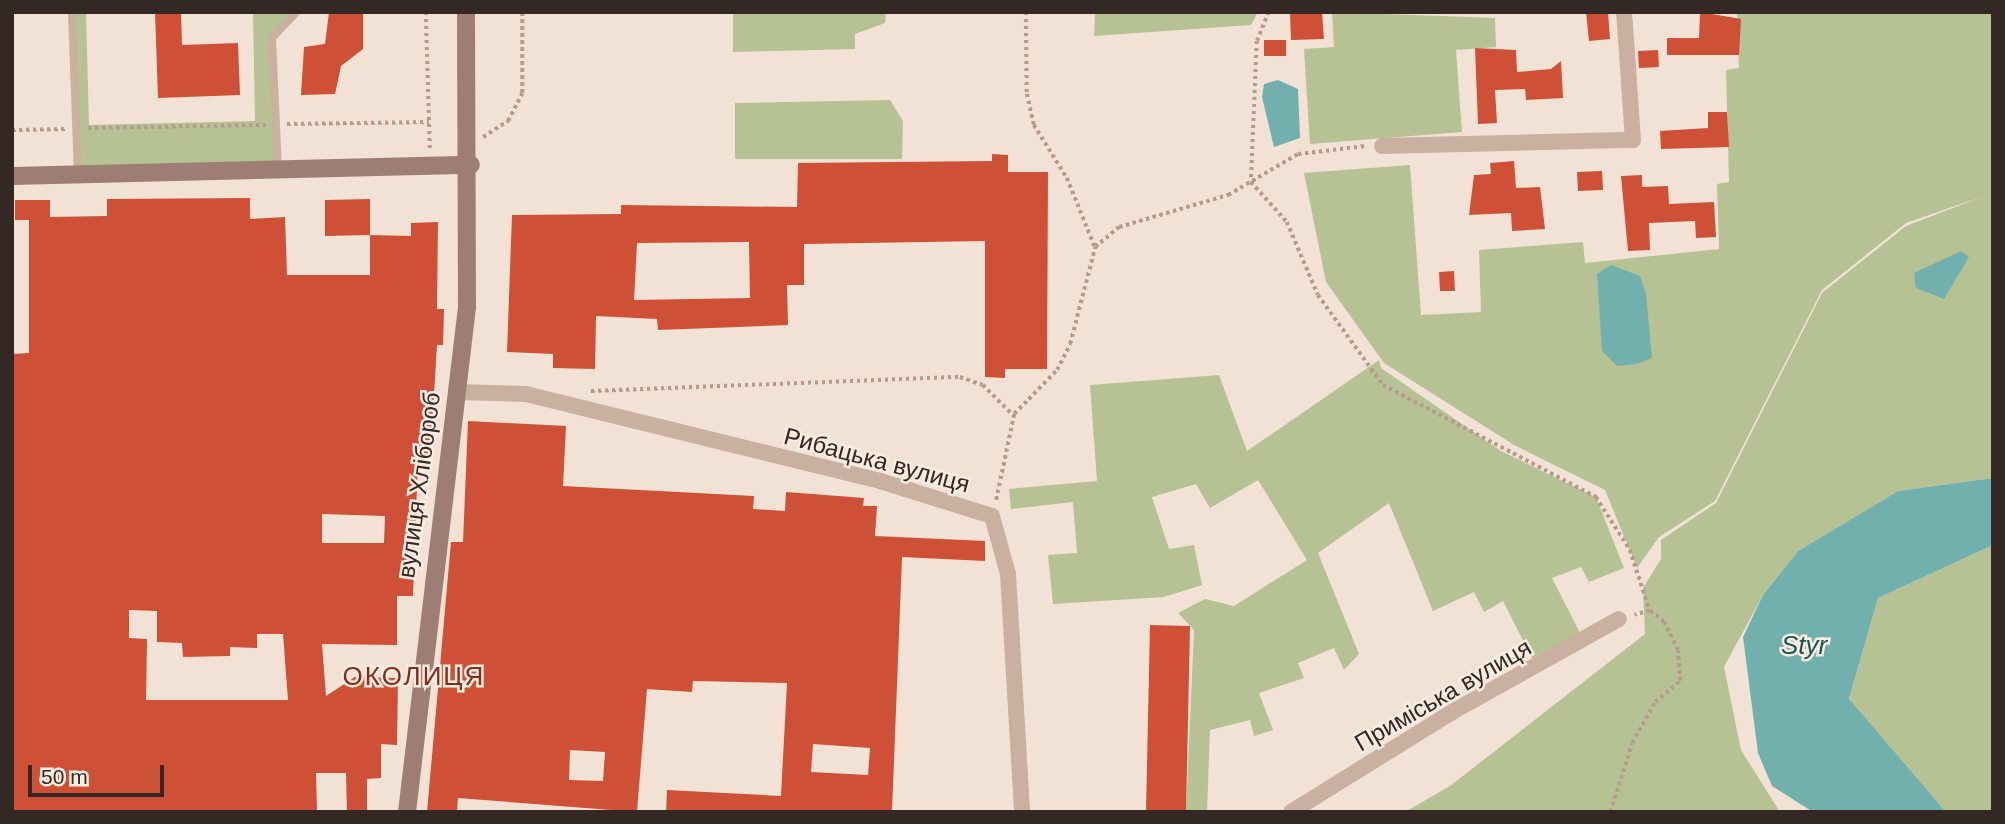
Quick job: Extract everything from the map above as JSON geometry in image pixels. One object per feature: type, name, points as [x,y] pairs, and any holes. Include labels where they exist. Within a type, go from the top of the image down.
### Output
[{"type":"street","name":"вулиця Хлібороб","points":[[407,812],[467,307],[471,165],[466,12]]},
{"type":"street","points":[[1382,146],[1633,140],[1624,12]]},
{"type":"street","points":[[12,176],[471,165]]},
{"type":"street","name":"Рибацька вулиця","points":[[456,392],[526,394],[880,481],[992,516],[1008,574],[1022,812]]},
{"type":"street","name":"Приміська вулиця","points":[[1290,812],[1452,712],[1619,620]]},
{"type":"lane","points":[[72,12],[78,174]]},
{"type":"lane","points":[[278,170],[272,38],[296,12]]},
{"type":"path","points":[[426,12],[431,166]]},
{"type":"path","points":[[469,145],[508,121],[522,93],[523,12]]},
{"type":"path","points":[[1026,12],[1027,94],[1034,125],[1067,178],[1095,247]]},
{"type":"path","points":[[1269,12],[1257,41],[1251,182],[1286,222],[1318,295],[1383,385],[1596,497],[1630,550],[1650,611],[1678,650],[1680,681],[1655,702],[1632,743],[1610,812]]},
{"type":"path","points":[[12,130],[429,122]]},
{"type":"path","points":[[992,516],[1014,416],[1057,370],[1070,344],[1095,247],[1119,227],[1228,195],[1298,154],[1382,146]]},
{"type":"path","points":[[588,391],[960,377],[983,384],[1014,416]]},
{"type":"path","points":[[1619,620],[1650,611]]},
{"type":"green space","points":[[72,12],[86,12],[89,125],[255,121],[253,12],[296,12],[272,39],[278,170],[78,175]]},
{"type":"green space","points":[[733,12],[886,12],[885,23],[855,34],[855,49],[733,52]]},
{"type":"green space","points":[[1095,12],[1258,12],[1251,25],[1094,36]]},
{"type":"green space","points":[[1332,12],[1495,18],[1496,47],[1456,50],[1462,132],[1310,144],[1304,49],[1334,47]]},
{"type":"green space","points":[[1737,12],[1993,12],[1993,478],[1898,491],[1798,551],[1763,595],[1724,667],[1741,750],[1780,812],[1405,812],[1450,786],[1645,634],[1643,588],[1661,559],[1661,540],[1716,503],[1822,293],[1906,226],[1984,196],[1906,223],[1822,290],[1715,501],[1659,537],[1637,568],[1605,490],[1514,445],[1384,363],[1326,282],[1304,173],[1410,165],[1421,315],[1481,312],[1479,250],[1583,242],[1585,263],[1719,249],[1717,184],[1729,182],[1726,70],[1739,68]]},
{"type":"green space","points":[[890,100],[903,121],[902,159],[735,159],[735,103]]},
{"type":"green space","points":[[1379,360],[1381,368],[1501,451],[1596,497],[1624,568],[1589,582],[1581,567],[1552,578],[1580,633],[1532,658],[1503,601],[1484,612],[1474,592],[1433,611],[1389,503],[1318,553],[1359,654],[1344,670],[1334,648],[1298,663],[1304,678],[1259,693],[1273,730],[1254,736],[1250,720],[1210,730],[1207,812],[1186,812],[1194,630],[1178,613],[1205,599],[1234,606],[1307,560],[1258,480],[1210,508],[1196,484],[1152,497],[1169,549],[1194,545],[1202,585],[1164,597],[1053,604],[1048,555],[1077,553],[1073,502],[1011,509],[1009,489],[1097,481],[1090,385],[1219,375],[1247,451]]},
{"type":"green space","points":[[1993,545],[1993,812],[1946,812],[1849,700],[1878,598]]},
{"type":"water","points":[[1278,80],[1298,89],[1300,138],[1274,147],[1262,97],[1264,84]]},
{"type":"water","points":[[1961,251],[1969,257],[1944,299],[1916,288],[1914,273]]},
{"type":"water","points":[[1611,265],[1640,276],[1646,294],[1652,358],[1636,364],[1617,366],[1602,351],[1597,274]]},
{"type":"water","name":"Styr","points":[[1993,478],[1993,545],[1878,598],[1849,699],[1946,812],[1813,812],[1772,786],[1758,753],[1743,637],[1763,595],[1798,551],[1898,491]]},
{"type":"building","points":[[155,12],[181,12],[182,45],[238,43],[240,95],[158,98]]},
{"type":"building","points":[[329,12],[363,12],[363,49],[341,66],[335,94],[301,95],[304,47],[325,44]]},
{"type":"building","points":[[1290,12],[1322,12],[1324,39],[1291,40]]},
{"type":"building","points":[[1586,12],[1608,12],[1610,39],[1589,41]]},
{"type":"building","points":[[1700,12],[1741,19],[1739,55],[1667,55],[1667,38],[1699,38]]},
{"type":"building","points":[[1264,40],[1286,40],[1286,56],[1264,56]]},
{"type":"building","points":[[1475,48],[1516,50],[1517,72],[1551,69],[1561,61],[1563,98],[1526,100],[1525,89],[1495,90],[1497,123],[1478,124]]},
{"type":"building","points":[[1658,50],[1659,67],[1639,68],[1638,51]]},
{"type":"building","points":[[1708,112],[1727,112],[1729,147],[1661,149],[1660,131],[1708,128]]},
{"type":"building","points":[[992,154],[1008,155],[1008,172],[1048,172],[1047,369],[1005,369],[1005,378],[985,377],[985,241],[804,244],[804,285],[787,285],[788,325],[658,330],[657,319],[596,316],[595,369],[553,368],[553,354],[507,352],[512,215],[621,214],[621,205],[797,207],[798,163],[992,161]],"holes":[[[749,242],[750,298],[634,300],[637,243]]]},
{"type":"building","points":[[1514,161],[1516,188],[1540,187],[1545,229],[1512,231],[1511,213],[1469,215],[1474,175],[1491,174],[1490,163]]},
{"type":"building","points":[[1602,171],[1603,190],[1578,191],[1577,172]]},
{"type":"building","points":[[1642,175],[1642,187],[1668,186],[1669,204],[1714,202],[1716,237],[1696,238],[1695,221],[1649,223],[1650,250],[1628,251],[1621,176]]},
{"type":"building","points":[[250,198],[250,219],[285,217],[287,275],[370,275],[370,235],[411,236],[411,223],[438,222],[437,309],[444,309],[443,345],[437,345],[430,459],[418,459],[413,596],[397,596],[397,645],[322,644],[326,696],[355,677],[398,678],[397,745],[381,744],[381,778],[367,779],[367,812],[347,812],[346,773],[316,773],[317,812],[12,812],[12,354],[29,353],[29,220],[15,220],[15,200],[50,200],[50,217],[107,216],[107,199]],"holes":[[[322,514],[385,516],[384,543],[322,543]],[[129,610],[157,611],[157,642],[182,643],[183,657],[230,656],[230,647],[257,648],[257,634],[283,634],[288,700],[146,700],[147,639],[129,638]]]},
{"type":"building","points":[[370,199],[370,235],[325,236],[325,200]]},
{"type":"building","points":[[1454,271],[1455,291],[1440,291],[1439,272]]},
{"type":"building","points":[[468,421],[566,426],[563,486],[754,496],[753,509],[785,511],[786,492],[864,498],[863,506],[877,506],[875,536],[985,541],[985,561],[902,557],[892,812],[666,812],[667,790],[781,796],[787,683],[693,681],[692,692],[647,689],[637,812],[458,798],[457,812],[427,812],[451,542],[463,542]],"holes":[[[813,744],[870,748],[868,775],[811,772]],[[570,750],[605,752],[603,781],[569,780]]]},
{"type":"building","points":[[1150,625],[1190,626],[1186,812],[1146,812]]},
{"type":"district","name":"ОКОЛИЦЯ","points":[[414,677]]}]
